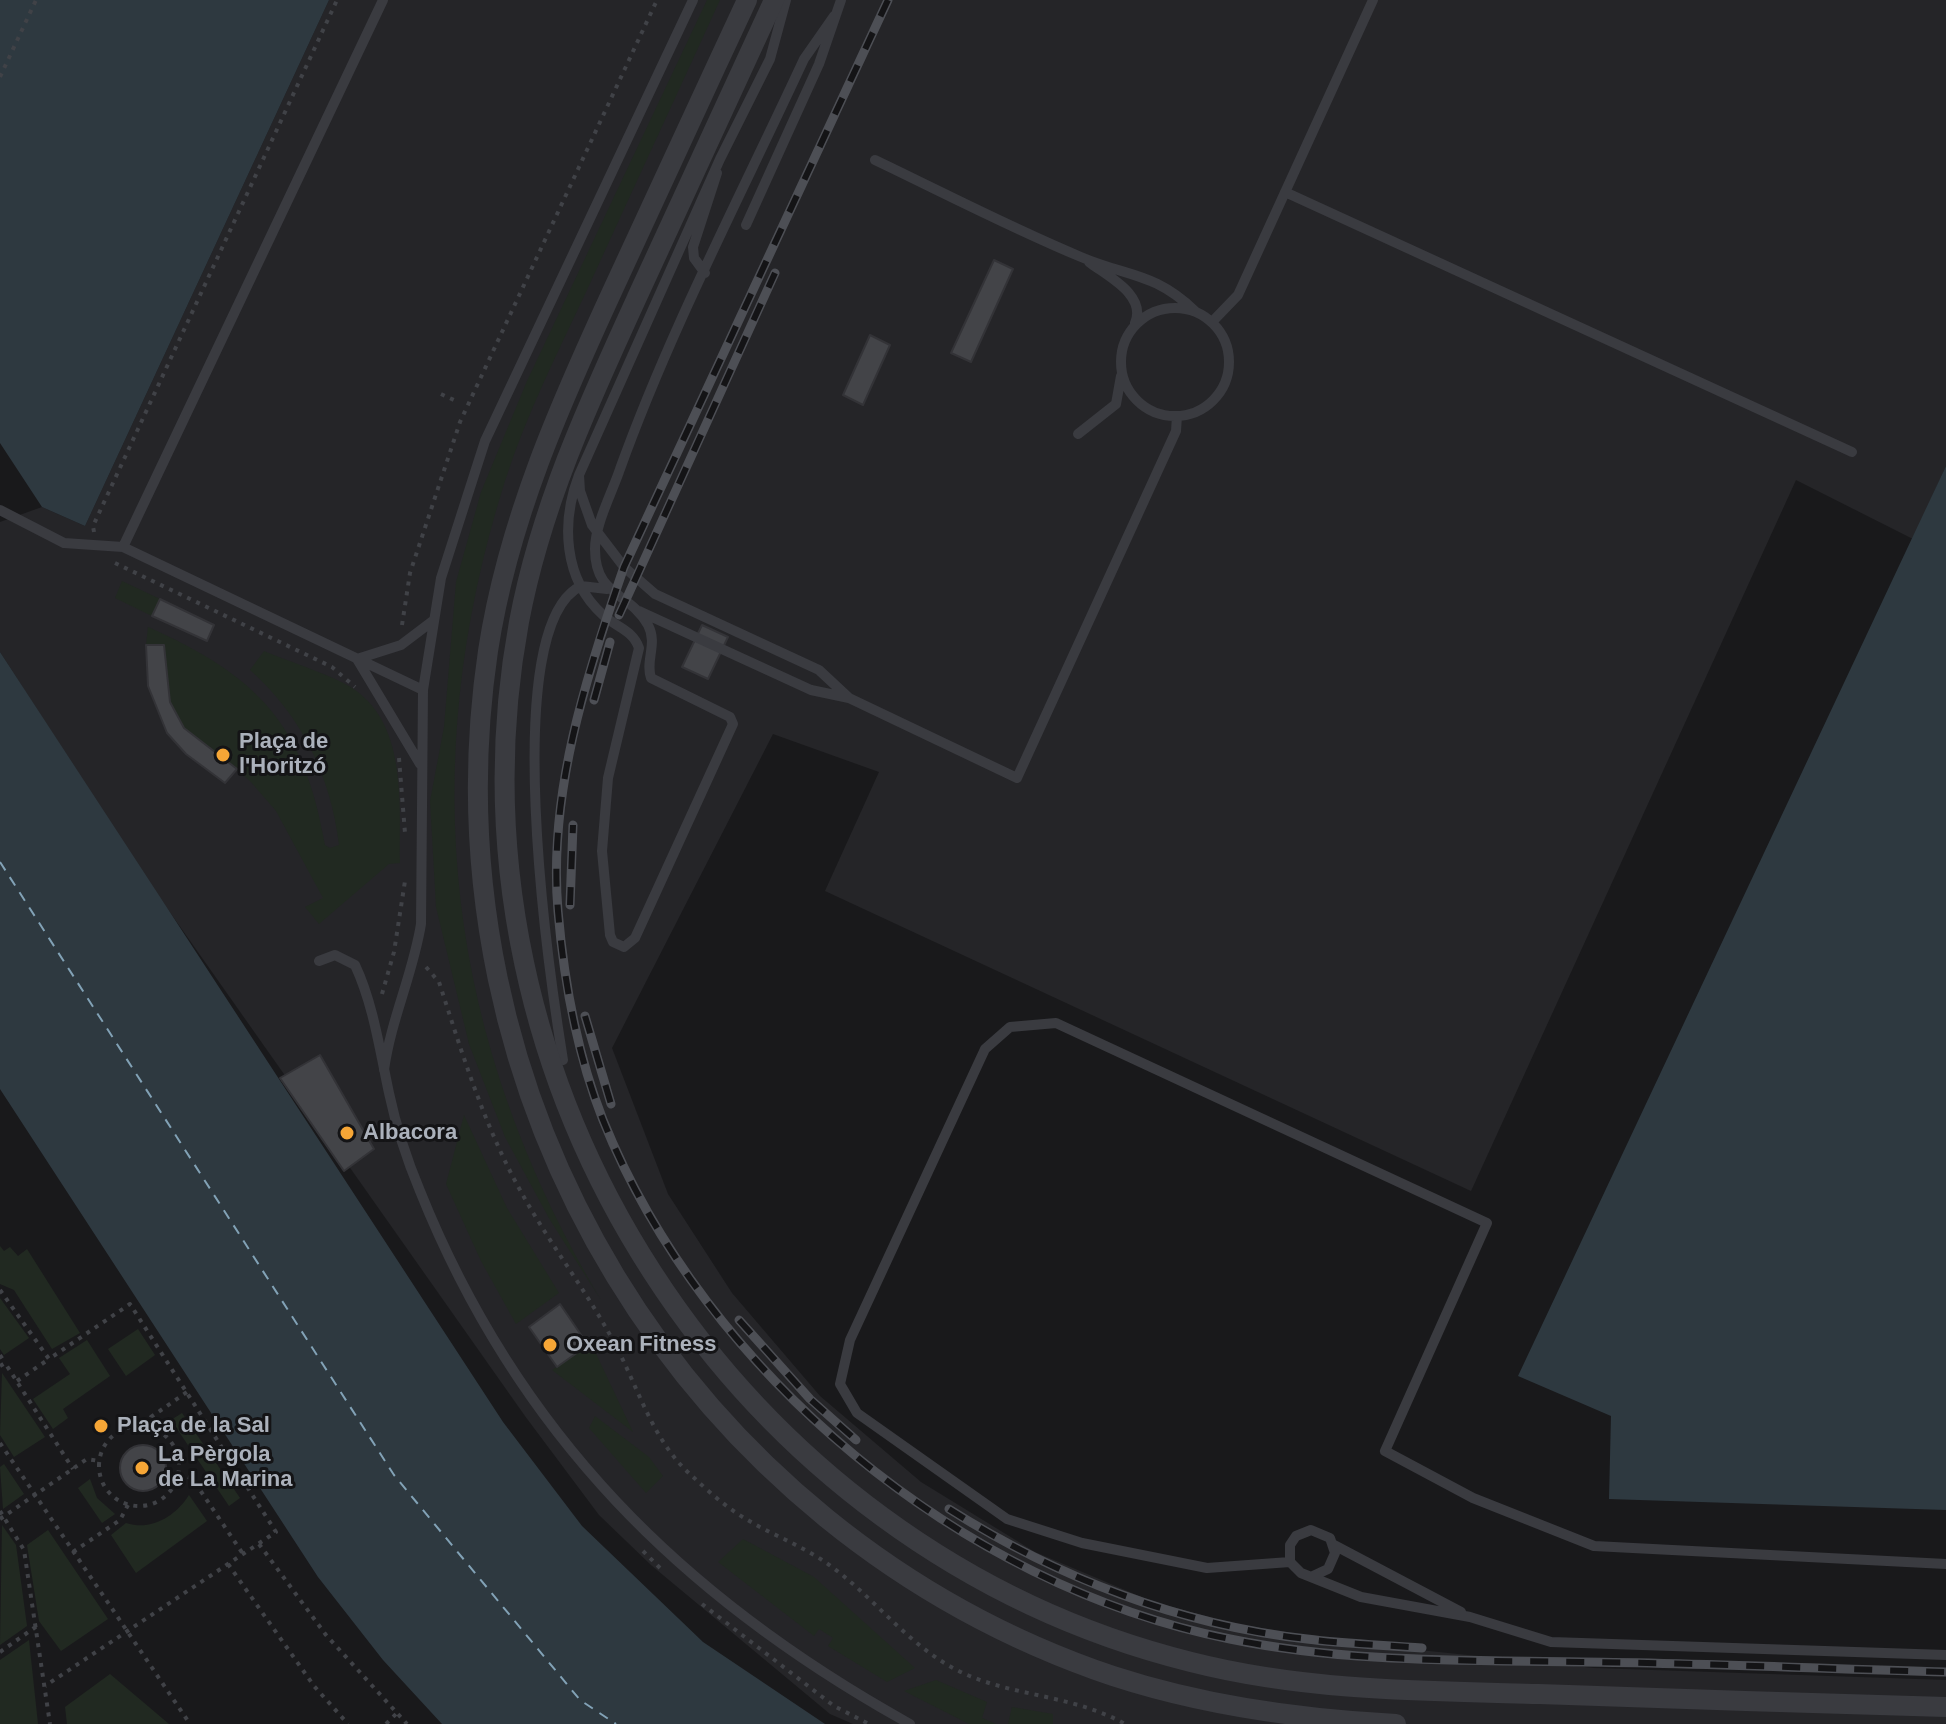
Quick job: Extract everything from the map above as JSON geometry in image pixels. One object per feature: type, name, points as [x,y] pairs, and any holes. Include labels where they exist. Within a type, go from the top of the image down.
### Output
[{"type":"street","points":[[747,0],[549,431],[507,558],[489,649],[479,776],[479,836],[487,922],[516,1057],[546,1141],[608,1266],[649,1330],[705,1402],[764,1463],[830,1521],[903,1574],[997,1626],[1113,1675],[1185,1696],[1263,1712],[1396,1724]]},
{"type":"street","points":[[774,0],[572,440],[543,524],[519,621],[504,772],[511,872],[525,968],[544,1045],[573,1125],[630,1239],[677,1311],[731,1381],[777,1429],[853,1495],[927,1548],[987,1583],[1052,1615],[1123,1643],[1191,1663],[1321,1687],[1946,1707]]},
{"type":"lane","points":[[123,547],[383,0]]},
{"type":"lane","points":[[384,1070],[388,1036],[416,956],[421,924],[423,690],[441,578],[485,441],[693,0]]},
{"type":"lane","points":[[635,609],[652,635],[651,678],[730,717],[733,724],[635,938],[624,947],[613,942],[610,935],[602,851],[608,778],[639,648],[632,635],[606,618],[581,586],[572,561],[566,520],[579,475],[720,159],[770,59],[786,0]]},
{"type":"lane","points":[[746,225],[819,64],[841,0]]},
{"type":"lane","points":[[1212,322],[1238,295],[1373,0]]},
{"type":"lane","points":[[607,589],[596,562],[598,533],[637,424],[804,59],[834,16]]},
{"type":"lane","points":[[705,273],[694,258],[693,247],[715,189],[720,159]]},
{"type":"lane","points":[[875,160],[1084,259],[1129,271],[1174,291],[1212,322],[1229,352],[1223,386],[1199,410],[1177,416],[1148,408],[1134,396],[1121,366]]},
{"type":"lane","points":[[1285,192],[1852,452]]},
{"type":"lane","points":[[1078,434],[1116,404],[1126,340],[1134,327],[1138,308],[1133,298],[1084,259]]},
{"type":"lane","points":[[1134,327],[1162,309],[1195,311]]},
{"type":"lane","points":[[573,1125],[548,964],[534,778],[539,688],[550,628],[562,600],[581,586],[607,589],[635,609],[811,690],[849,698],[1017,778],[1176,431],[1177,416]]},
{"type":"lane","points":[[579,475],[586,512],[598,533],[624,567],[655,594],[819,670],[849,698]]},
{"type":"lane","points":[[0,510],[64,543],[123,547],[423,690]]},
{"type":"lane","points":[[665,622],[676,616],[673,603]]},
{"type":"lane","points":[[357,659],[401,645],[434,620]]},
{"type":"lane","points":[[357,659],[421,764]]},
{"type":"lane","points":[[319,961],[335,955],[355,965],[415,1177],[461,1283],[515,1374],[577,1458],[664,1553],[713,1594],[835,1683],[910,1724]]},
{"type":"lane","points":[[1290,1562],[1207,1568],[1082,1543],[1007,1519],[857,1413],[840,1384],[850,1340],[985,1049],[1010,1027],[1056,1023],[1487,1223],[1385,1451],[1473,1498],[1594,1546],[1946,1564]]},
{"type":"lane","points":[[1470,1617],[1334,1545],[1324,1533],[1302,1531],[1290,1545],[1290,1562],[1301,1573],[1361,1597],[1470,1617],[1551,1642],[1946,1655]]},
{"type":"lane","points":[[1313,1576],[1321,1574],[1333,1563],[1334,1545]]},
{"type":"path","points":[[0,77],[36,0]]},
{"type":"path","points":[[93,526],[337,0]]},
{"type":"path","points":[[441,394],[456,401]]},
{"type":"path","points":[[114,562],[332,667],[362,693]]},
{"type":"path","points":[[0,1290],[49,1359]]},
{"type":"path","points":[[17,1381],[130,1304],[276,1532],[45,1686]]},
{"type":"path","points":[[0,1355],[2,1364],[17,1381],[73,1469]]},
{"type":"path","points":[[148,1427],[151,1417],[187,1392]]},
{"type":"path","points":[[148,1427],[171,1441],[177,1453],[178,1475],[171,1491],[161,1501],[149,1506],[128,1505],[112,1497],[104,1487],[99,1461],[111,1437],[122,1429],[148,1427]]},
{"type":"path","points":[[0,1443],[190,1724]]},
{"type":"path","points":[[2,1518],[87,1459],[99,1461]]},
{"type":"path","points":[[178,1475],[192,1478],[243,1554]]},
{"type":"path","points":[[73,1552],[120,1520],[128,1505]]},
{"type":"path","points":[[0,1511],[24,1550],[50,1724]]},
{"type":"path","points":[[259,1544],[326,1635],[407,1724]]},
{"type":"path","points":[[228,1564],[314,1686],[348,1724]]},
{"type":"path","points":[[0,1652],[37,1626]]},
{"type":"path","points":[[386,1724],[397,1713]]},
{"type":"shaded area","points":[[0,0],[329,0],[85,526],[42,507],[0,443]]},
{"type":"shaded area","points":[[329,0],[1946,0],[1946,466],[1913,539],[1796,480],[1471,1191],[825,891],[879,772],[773,734],[612,1048],[668,1194],[732,1293],[820,1396],[921,1482],[1035,1552],[1151,1601],[1231,1623],[1351,1643],[1594,1668],[1946,1680],[1946,1724],[853,1724],[830,1714],[651,1565],[599,1515],[525,1416],[150,884],[0,652],[0,522],[42,507],[85,526]]},
{"type":"shaded area","points":[[707,0],[720,0],[543,384],[513,456],[477,588],[460,694],[455,798],[461,901],[479,1003],[508,1103],[549,1202],[601,1300],[550,1220],[505,1137],[469,1044],[436,907],[430,801],[444,727],[456,582],[481,492],[527,381]]},
{"type":"shaded area","points":[[1946,466],[1946,1510],[1609,1499],[1611,1416],[1518,1376]]},
{"type":"shaded area","points":[[122,581],[160,599],[152,616],[115,598]]},
{"type":"shaded area","points":[[148,627],[219,665],[270,709],[289,736],[304,767],[325,845],[330,848],[339,845],[335,820],[311,749],[285,707],[250,670],[264,651],[355,690],[372,706],[392,746],[399,794],[400,863],[389,864],[319,924],[305,907],[323,898],[276,811],[250,781],[184,728],[170,702],[164,645],[146,645]]},
{"type":"shaded area","points":[[0,652],[503,1422],[582,1526],[703,1642],[825,1724],[442,1724],[383,1660],[318,1577],[0,1089]]},
{"type":"shaded area","points":[[464,1115],[507,1208],[559,1293],[516,1324],[481,1261],[446,1184]]},
{"type":"shaded area","points":[[0,1246],[4,1251],[10,1247],[18,1256],[27,1249],[80,1333],[52,1349],[14,1290],[0,1284]]},
{"type":"shaded area","points":[[0,1298],[29,1338],[4,1355],[0,1349]]},
{"type":"shaded area","points":[[138,1329],[155,1355],[126,1376],[108,1349]]},
{"type":"shaded area","points":[[87,1340],[110,1376],[63,1409],[68,1418],[53,1429],[33,1399],[70,1374],[59,1358]]},
{"type":"shaded area","points":[[591,1343],[633,1432],[552,1370]]},
{"type":"shaded area","points":[[2,1373],[45,1437],[14,1457],[0,1435]]},
{"type":"shaded area","points":[[182,1413],[240,1498],[229,1506],[171,1420]]},
{"type":"shaded area","points":[[595,1416],[649,1457],[663,1476],[646,1493],[589,1428]]},
{"type":"shaded area","points":[[4,1464],[24,1494],[3,1509],[0,1467]]},
{"type":"shaded area","points":[[90,1479],[97,1498],[115,1514],[102,1523],[78,1488]]},
{"type":"shaded area","points":[[189,1495],[207,1521],[136,1573],[111,1535],[126,1523],[144,1525],[170,1516]]},
{"type":"shaded area","points":[[2,1525],[16,1545],[27,1626],[0,1645]]},
{"type":"shaded area","points":[[48,1530],[108,1619],[61,1651],[39,1621],[27,1545]]},
{"type":"shaded area","points":[[743,1539],[814,1577],[915,1668],[887,1682],[828,1646],[833,1638],[819,1629],[814,1636],[718,1562]]},
{"type":"shaded area","points":[[29,1640],[38,1724],[0,1724],[0,1660]]},
{"type":"shaded area","points":[[110,1674],[169,1724],[67,1724],[65,1707]]},
{"type":"shaded area","points":[[936,1680],[987,1702],[982,1718],[996,1724],[969,1724],[904,1691]]},
{"type":"shaded area","points":[[1012,1707],[1053,1714],[1053,1724],[1008,1724]]},
{"type":"building","points":[[994,260],[1013,269],[971,362],[951,353]]},
{"type":"building","points":[[870,335],[890,345],[863,405],[843,395]]},
{"type":"building","points":[[160,599],[214,625],[207,641],[152,616]]},
{"type":"building","points":[[702,625],[728,637],[708,679],[682,667]]},
{"type":"building","points":[[146,645],[164,645],[170,702],[184,728],[237,769],[225,783],[186,754],[167,733],[148,686]]},
{"type":"building","points":[[320,1055],[374,1149],[344,1171],[280,1078]]},
{"type":"building","points":[[560,1304],[588,1345],[557,1367],[529,1327]]},
{"type":"building","name":"La Pèrgola de La Marina","points":[[143,1445],[159,1452],[166,1468],[159,1484],[143,1491],[127,1484],[120,1468],[127,1452]]},
{"type":"ferry route","points":[[0,862],[394,1475],[580,1700],[616,1724]]},
{"type":"railway","points":[[888,0],[624,567],[596,650],[564,779],[556,867],[568,991],[579,1044],[603,1120],[648,1213],[706,1301],[776,1382],[854,1455],[941,1518],[1033,1571],[1130,1612],[1230,1639],[1362,1656],[1946,1672]]},
{"type":"railway","points":[[619,615],[775,273]]},
{"type":"railway","points":[[594,700],[610,642]]},
{"type":"railway","points":[[570,905],[573,825]]},
{"type":"railway","points":[[585,1016],[611,1104]]},
{"type":"railway","points":[[739,1320],[810,1399],[856,1440]]},
{"type":"railway","points":[[949,1509],[1032,1556],[1166,1610],[1259,1632],[1321,1641],[1422,1648]]},
{"type":"place","name":"Plaça de l'Horitzó","points":[[223,755]]},
{"type":"place","name":"Albacora","points":[[347,1133]]},
{"type":"place","name":"Oxean Fitness","points":[[550,1345]]},
{"type":"place","name":"Plaça de la Sal","points":[[101,1426]]},
{"type":"place","name":"La Pèrgola de La Marina","points":[[142,1468]]}]
